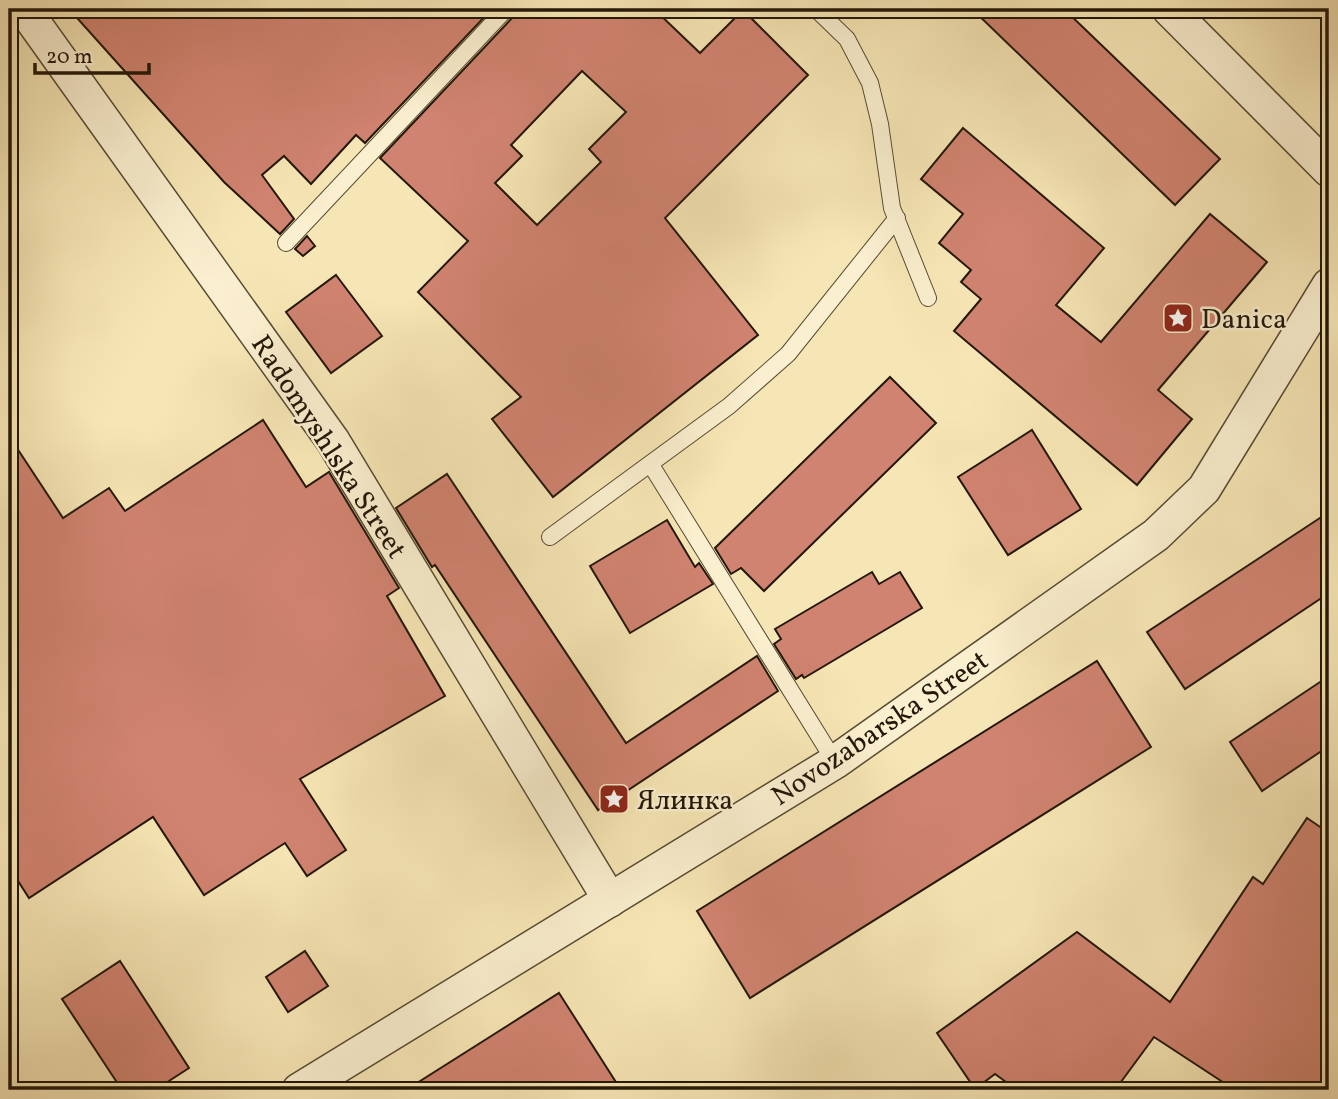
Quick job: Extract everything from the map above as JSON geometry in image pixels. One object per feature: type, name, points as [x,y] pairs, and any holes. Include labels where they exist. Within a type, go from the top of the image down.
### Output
[{"type":"street","name":"Radomyshlska Street","points":[[24,9],[333,441],[610,900]]},
{"type":"street","points":[[1169,9],[1329,170]]},
{"type":"street","name":"Novozabarska Street","points":[[299,1090],[835,762],[1156,535],[1204,489],[1329,285]]},
{"type":"lane","points":[[286,243],[506,9]]},
{"type":"lane","points":[[816,9],[847,39],[870,83],[880,124],[892,208],[928,298]]},
{"type":"lane","points":[[550,537],[729,406],[788,354],[897,218]]},
{"type":"lane","points":[[651,465],[835,762]]},
{"type":"building","points":[[69,9],[492,9],[365,143],[356,135],[311,184],[284,156],[262,175],[294,219],[280,234],[224,182]]},
{"type":"building","points":[[516,9],[654,9],[700,53],[743,10],[808,75],[665,218],[758,335],[553,497],[492,419],[521,397],[418,292],[468,241],[380,158],[514,16]],"holes":[[[582,71],[626,112],[589,149],[601,162],[537,225],[495,183],[522,156],[511,145]]]},
{"type":"building","points":[[972,9],[1064,9],[1220,159],[1175,205]]},
{"type":"building","points":[[963,128],[1104,248],[1056,305],[1101,342],[1210,214],[1267,262],[1158,390],[1192,419],[1137,485],[954,331],[981,299],[961,282],[971,270],[939,243],[963,214],[921,179]]},
{"type":"building","points":[[307,236],[315,246],[303,256],[295,249]]},
{"type":"building","points":[[336,275],[382,336],[331,373],[286,312]]},
{"type":"building","points":[[890,377],[936,423],[764,591],[741,568],[731,574],[715,548]]},
{"type":"building","points":[[263,420],[306,487],[329,472],[399,588],[387,596],[445,696],[300,779],[346,850],[307,876],[285,843],[204,895],[153,817],[29,898],[9,867],[9,436],[63,518],[109,488],[125,511]]},
{"type":"building","points":[[1032,430],[1081,509],[1008,555],[958,477]]},
{"type":"building","points":[[447,474],[626,743],[757,656],[778,691],[598,810],[435,565],[432,567],[396,508]]},
{"type":"building","points":[[1329,512],[1329,593],[1185,689],[1147,632]]},
{"type":"building","points":[[667,520],[695,567],[699,563],[713,584],[630,633],[590,566]]},
{"type":"building","points":[[872,572],[879,584],[900,572],[922,608],[804,678],[802,675],[796,679],[774,644],[781,639],[775,629]]},
{"type":"building","points":[[1097,661],[1151,747],[750,998],[697,911]]},
{"type":"building","points":[[1329,676],[1329,746],[1262,791],[1230,742]]},
{"type":"building","points":[[1307,818],[1329,833],[1329,1090],[1235,1090],[1154,1037],[1115,1090],[1017,1090],[995,1074],[975,1089],[937,1033],[1077,932],[1170,1002],[1253,877],[1263,884]]},
{"type":"building","points":[[305,951],[328,986],[288,1012],[266,977]]},
{"type":"building","points":[[120,961],[189,1068],[155,1090],[122,1090],[62,999]]},
{"type":"building","points":[[559,993],[621,1090],[406,1090]]},
{"type":"place","name":"Danica","points":[[1178,318]]},
{"type":"place","name":"Ялинка","points":[[614,799]]}]
